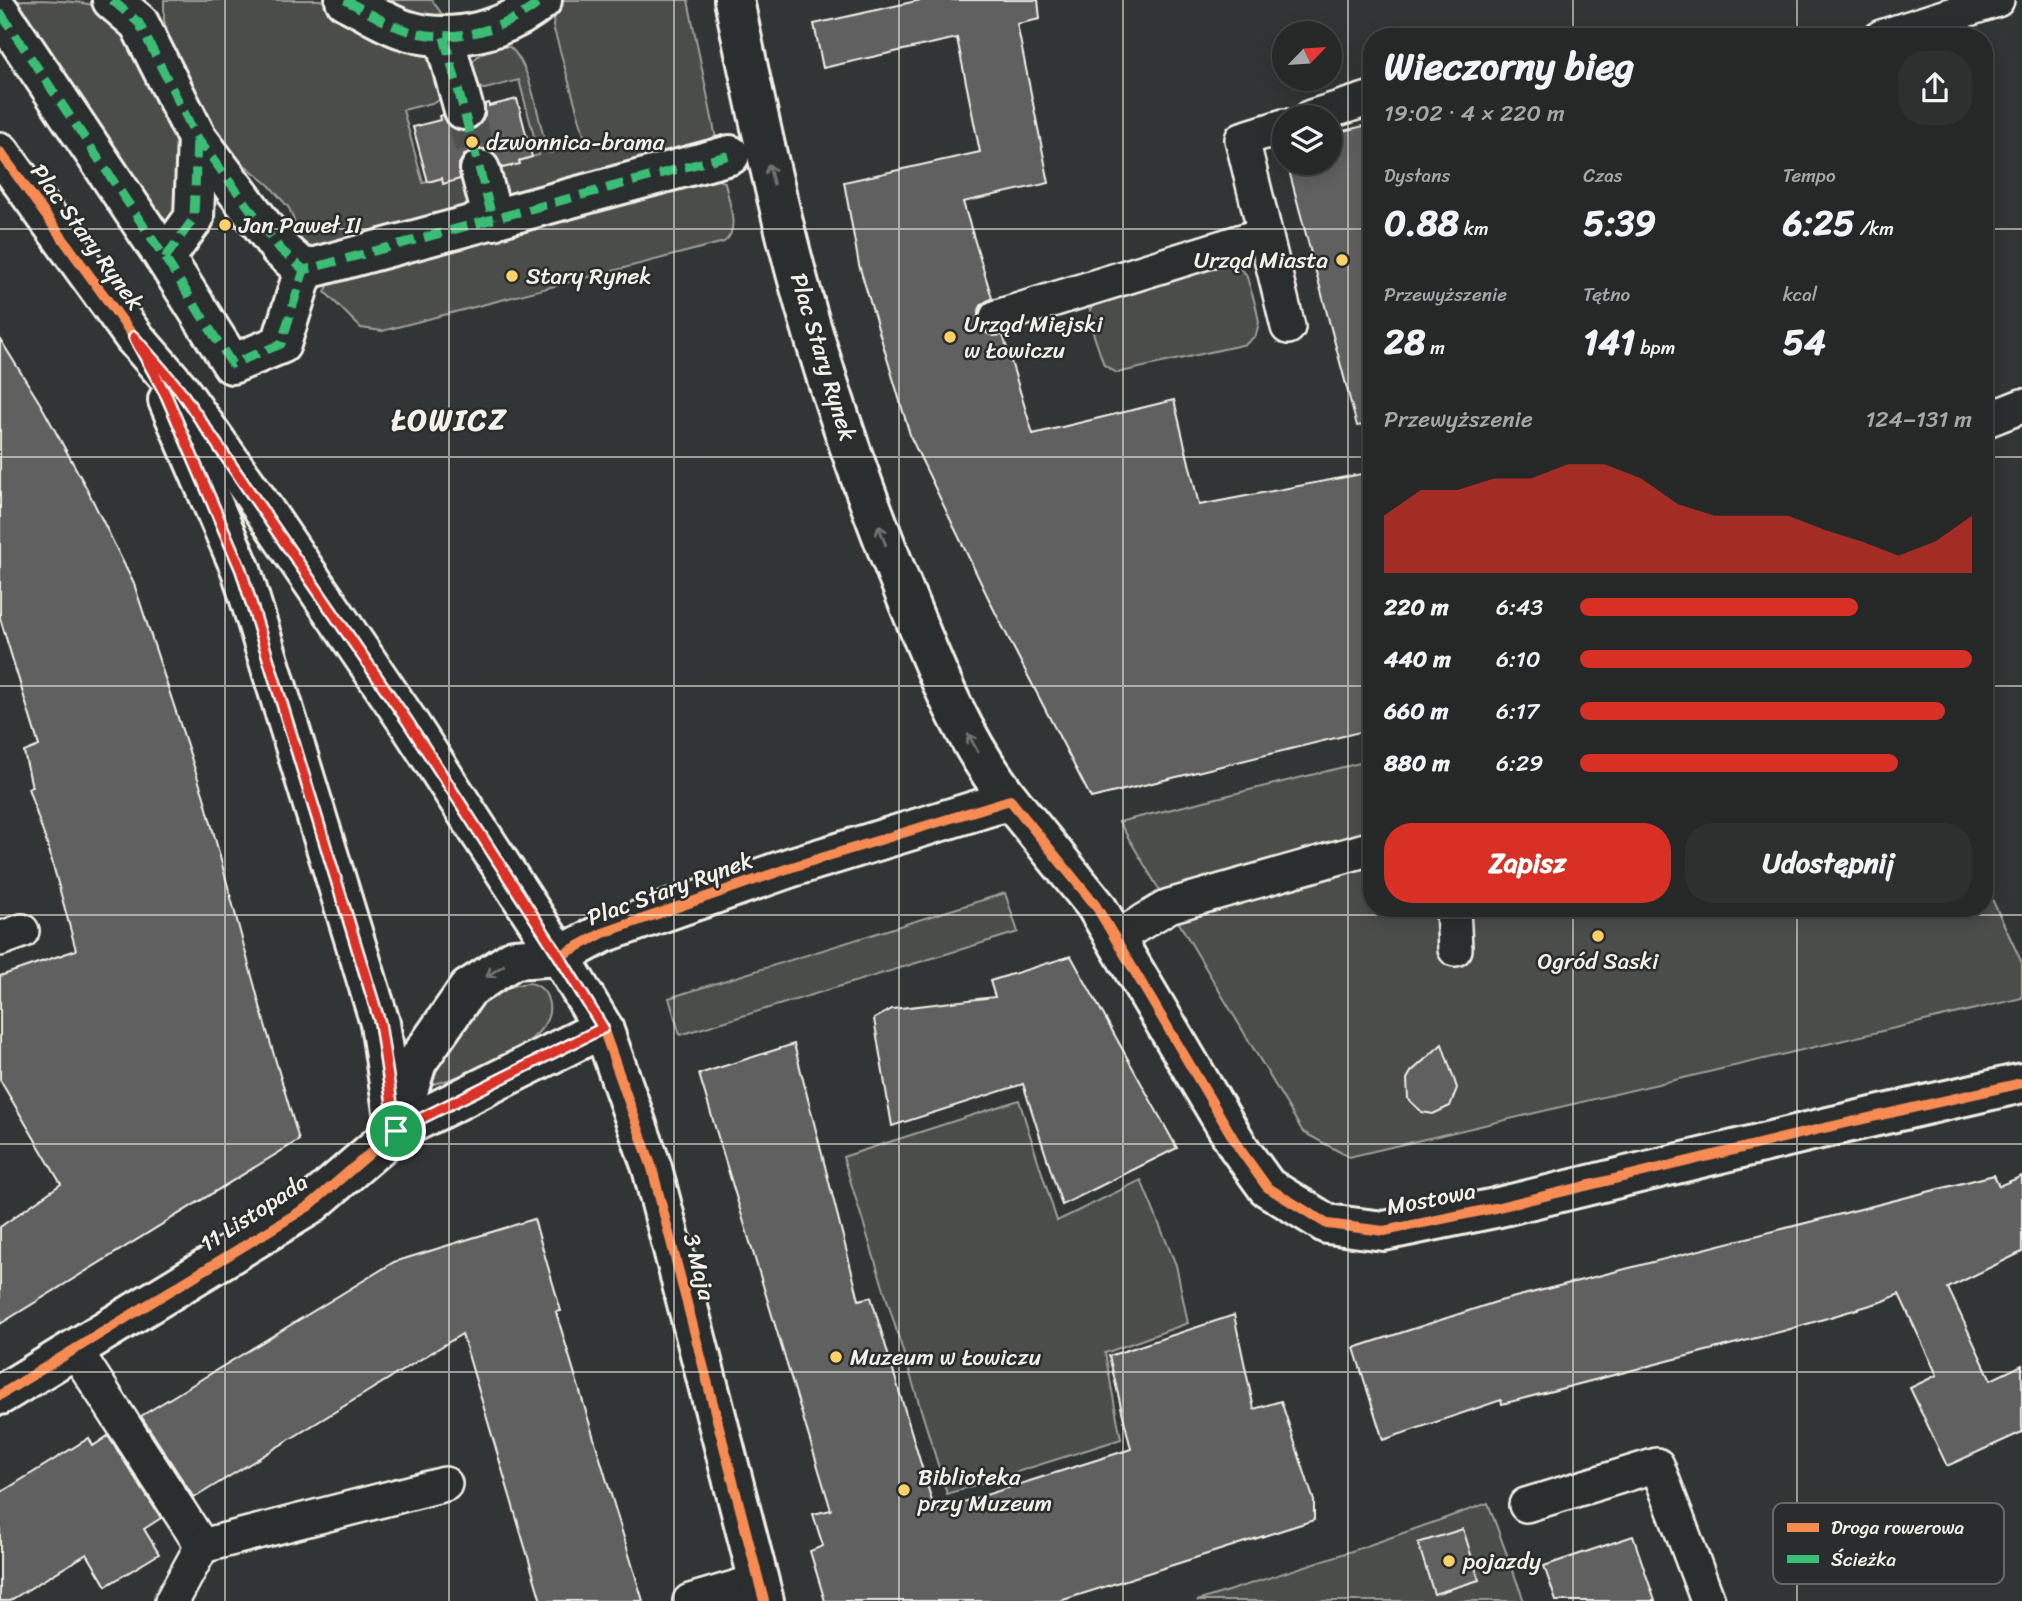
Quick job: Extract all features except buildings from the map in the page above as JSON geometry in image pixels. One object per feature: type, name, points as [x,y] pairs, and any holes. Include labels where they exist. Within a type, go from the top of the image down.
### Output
[{"type":"street","points":[[112,0],[139,23],[197,138],[280,249],[304,270]]},
{"type":"street","points":[[345,0],[408,31],[444,37],[476,32],[509,22],[541,0]]},
{"type":"street","name":"Plac Stary Rynek","points":[[0,152],[134,337],[179,389],[251,491],[408,722],[559,956],[603,933],[792,867],[1010,800],[987,770],[940,681],[847,438],[787,241],[734,0]]},
{"type":"street","points":[[0,12],[165,258],[232,364],[281,344],[304,270]]},
{"type":"street","points":[[444,37],[464,110]]},
{"type":"street","points":[[165,258],[194,218],[197,138]]},
{"type":"street","points":[[304,270],[730,155]]},
{"type":"street","points":[[480,170],[493,220]]},
{"type":"street","name":"Plac Stary Rynek","points":[[134,337],[166,395],[241,570],[380,1023],[396,1131]]},
{"type":"street","name":"Mostowa","points":[[1010,800],[1096,906],[1246,1158],[1267,1186],[1327,1224],[1384,1231],[1495,1208],[2022,1083]]},
{"type":"street","points":[[396,1131],[417,1062],[468,989],[514,959],[559,956]]},
{"type":"street","name":"3 Maja","points":[[559,956],[603,1028],[652,1168],[761,1591]]},
{"type":"street","name":"11 Listopada","points":[[0,1395],[309,1206],[396,1131],[603,1028]]},
{"type":"lane","points":[[1909,28],[1997,0]]},
{"type":"lane","points":[[1342,108],[1363,102]]},
{"type":"lane","points":[[1272,130],[1242,139],[1288,327]]},
{"type":"lane","points":[[998,317],[1265,234]]},
{"type":"lane","points":[[1993,417],[2022,406]]},
{"type":"lane","points":[[1116,937],[1169,906],[1363,851]]},
{"type":"lane","points":[[1453,917],[1455,949]]},
{"type":"lane","points":[[74,1348],[202,1546]]},
{"type":"lane","points":[[1527,1505],[1657,1465],[1707,1601]]},
{"type":"lane","points":[[172,1601],[202,1546],[445,1484]]},
{"type":"lane","points":[[690,1601],[761,1591]]},
{"type":"shaded area","points":[[23,0],[67,1],[92,5],[119,31],[147,76],[169,123],[179,161],[175,215],[160,237],[7,5]]},
{"type":"shaded area","points":[[164,0],[320,0],[350,18],[413,46],[434,65],[443,97],[436,102],[403,110],[423,183],[539,155],[519,80],[485,89],[478,88],[469,68],[476,57],[497,47],[510,47],[518,57],[530,82],[549,153],[586,142],[553,26],[556,7],[562,0],[688,0],[716,138],[712,145],[320,250],[304,246],[289,208],[269,185],[223,147],[179,72],[164,20]]},
{"type":"shaded area","points":[[369,0],[432,0],[446,20],[445,24]]},
{"type":"shaded area","points":[[714,179],[725,182],[732,215],[732,231],[724,242],[382,331],[361,328],[325,292],[330,282]]},
{"type":"shaded area","points":[[1224,264],[1238,267],[1246,274],[1256,307],[1259,322],[1256,335],[1246,344],[1117,373],[1104,365],[1091,327],[1091,307],[1100,300]]},
{"type":"shaded area","name":"Ogród Saski","points":[[1363,762],[1363,917],[1993,917],[1993,901],[2022,963],[2022,998],[1349,1157],[1303,1132],[1119,822]]},
{"type":"shaded area","points":[[1005,893],[1018,932],[680,1035],[669,998]]},
{"type":"shaded area","points":[[529,983],[541,988],[548,1000],[548,1016],[539,1031],[524,1045],[504,1057],[461,1076],[427,1086],[456,1036],[479,1007],[510,987]]},
{"type":"shaded area","points":[[1019,1100],[1057,1221],[1141,1180],[1176,1265],[1188,1323],[1105,1353],[1121,1439],[947,1494],[843,1157]]},
{"type":"shaded area","points":[[1488,1503],[1524,1601],[1197,1601],[1358,1549]]},
{"type":"tunnel","points":[[464,110],[480,170]]},
{"type":"marked path","points":[[112,0],[139,23],[197,138],[280,249],[304,270],[730,155]]},
{"type":"marked path","points":[[345,0],[409,31],[443,36],[479,32],[496,26],[513,19],[542,0]]},
{"type":"marked path","points":[[0,12],[165,258],[232,364],[281,344],[304,270]]},
{"type":"marked path","points":[[444,37],[493,220]]},
{"type":"marked path","points":[[165,258],[194,218],[197,138]]},
{"type":"cycle path","points":[[0,152],[134,337],[179,389],[251,491],[408,722],[560,956],[603,1028],[652,1168],[764,1601]]},
{"type":"cycle path","points":[[560,956],[603,933],[792,867],[1010,800],[1096,906],[1239,1148],[1267,1187],[1327,1224],[1384,1231],[1495,1208],[2022,1083]]},
{"type":"cycle path","points":[[0,1395],[309,1206],[396,1131],[603,1028]]},
{"type":"place","name":"dzwonnica-brama","points":[[472,142]]},
{"type":"place","name":"Jan Paweł II","points":[[225,225]]},
{"type":"place","name":"Urząd Miasta","points":[[1342,260]]},
{"type":"place","name":"Stary Rynek","points":[[512,276]]},
{"type":"place","name":"Urząd Miejski w Łowiczu","points":[[950,337]]},
{"type":"place","name":"Ogród Saski","points":[[1598,936]]},
{"type":"place","name":"Muzeum w Łowiczu","points":[[836,1357]]},
{"type":"place","name":"Biblioteka przy Muzeum","points":[[904,1490]]},
{"type":"place","name":"pojazdy","points":[[1449,1561]]},
{"type":"district","name":"ŁOWICZ","points":[[450,420]]},
{"type":"route","points":[[134,337],[179,389],[408,722],[603,1028],[396,1131],[380,1023],[241,570],[166,395],[134,337]]}]
